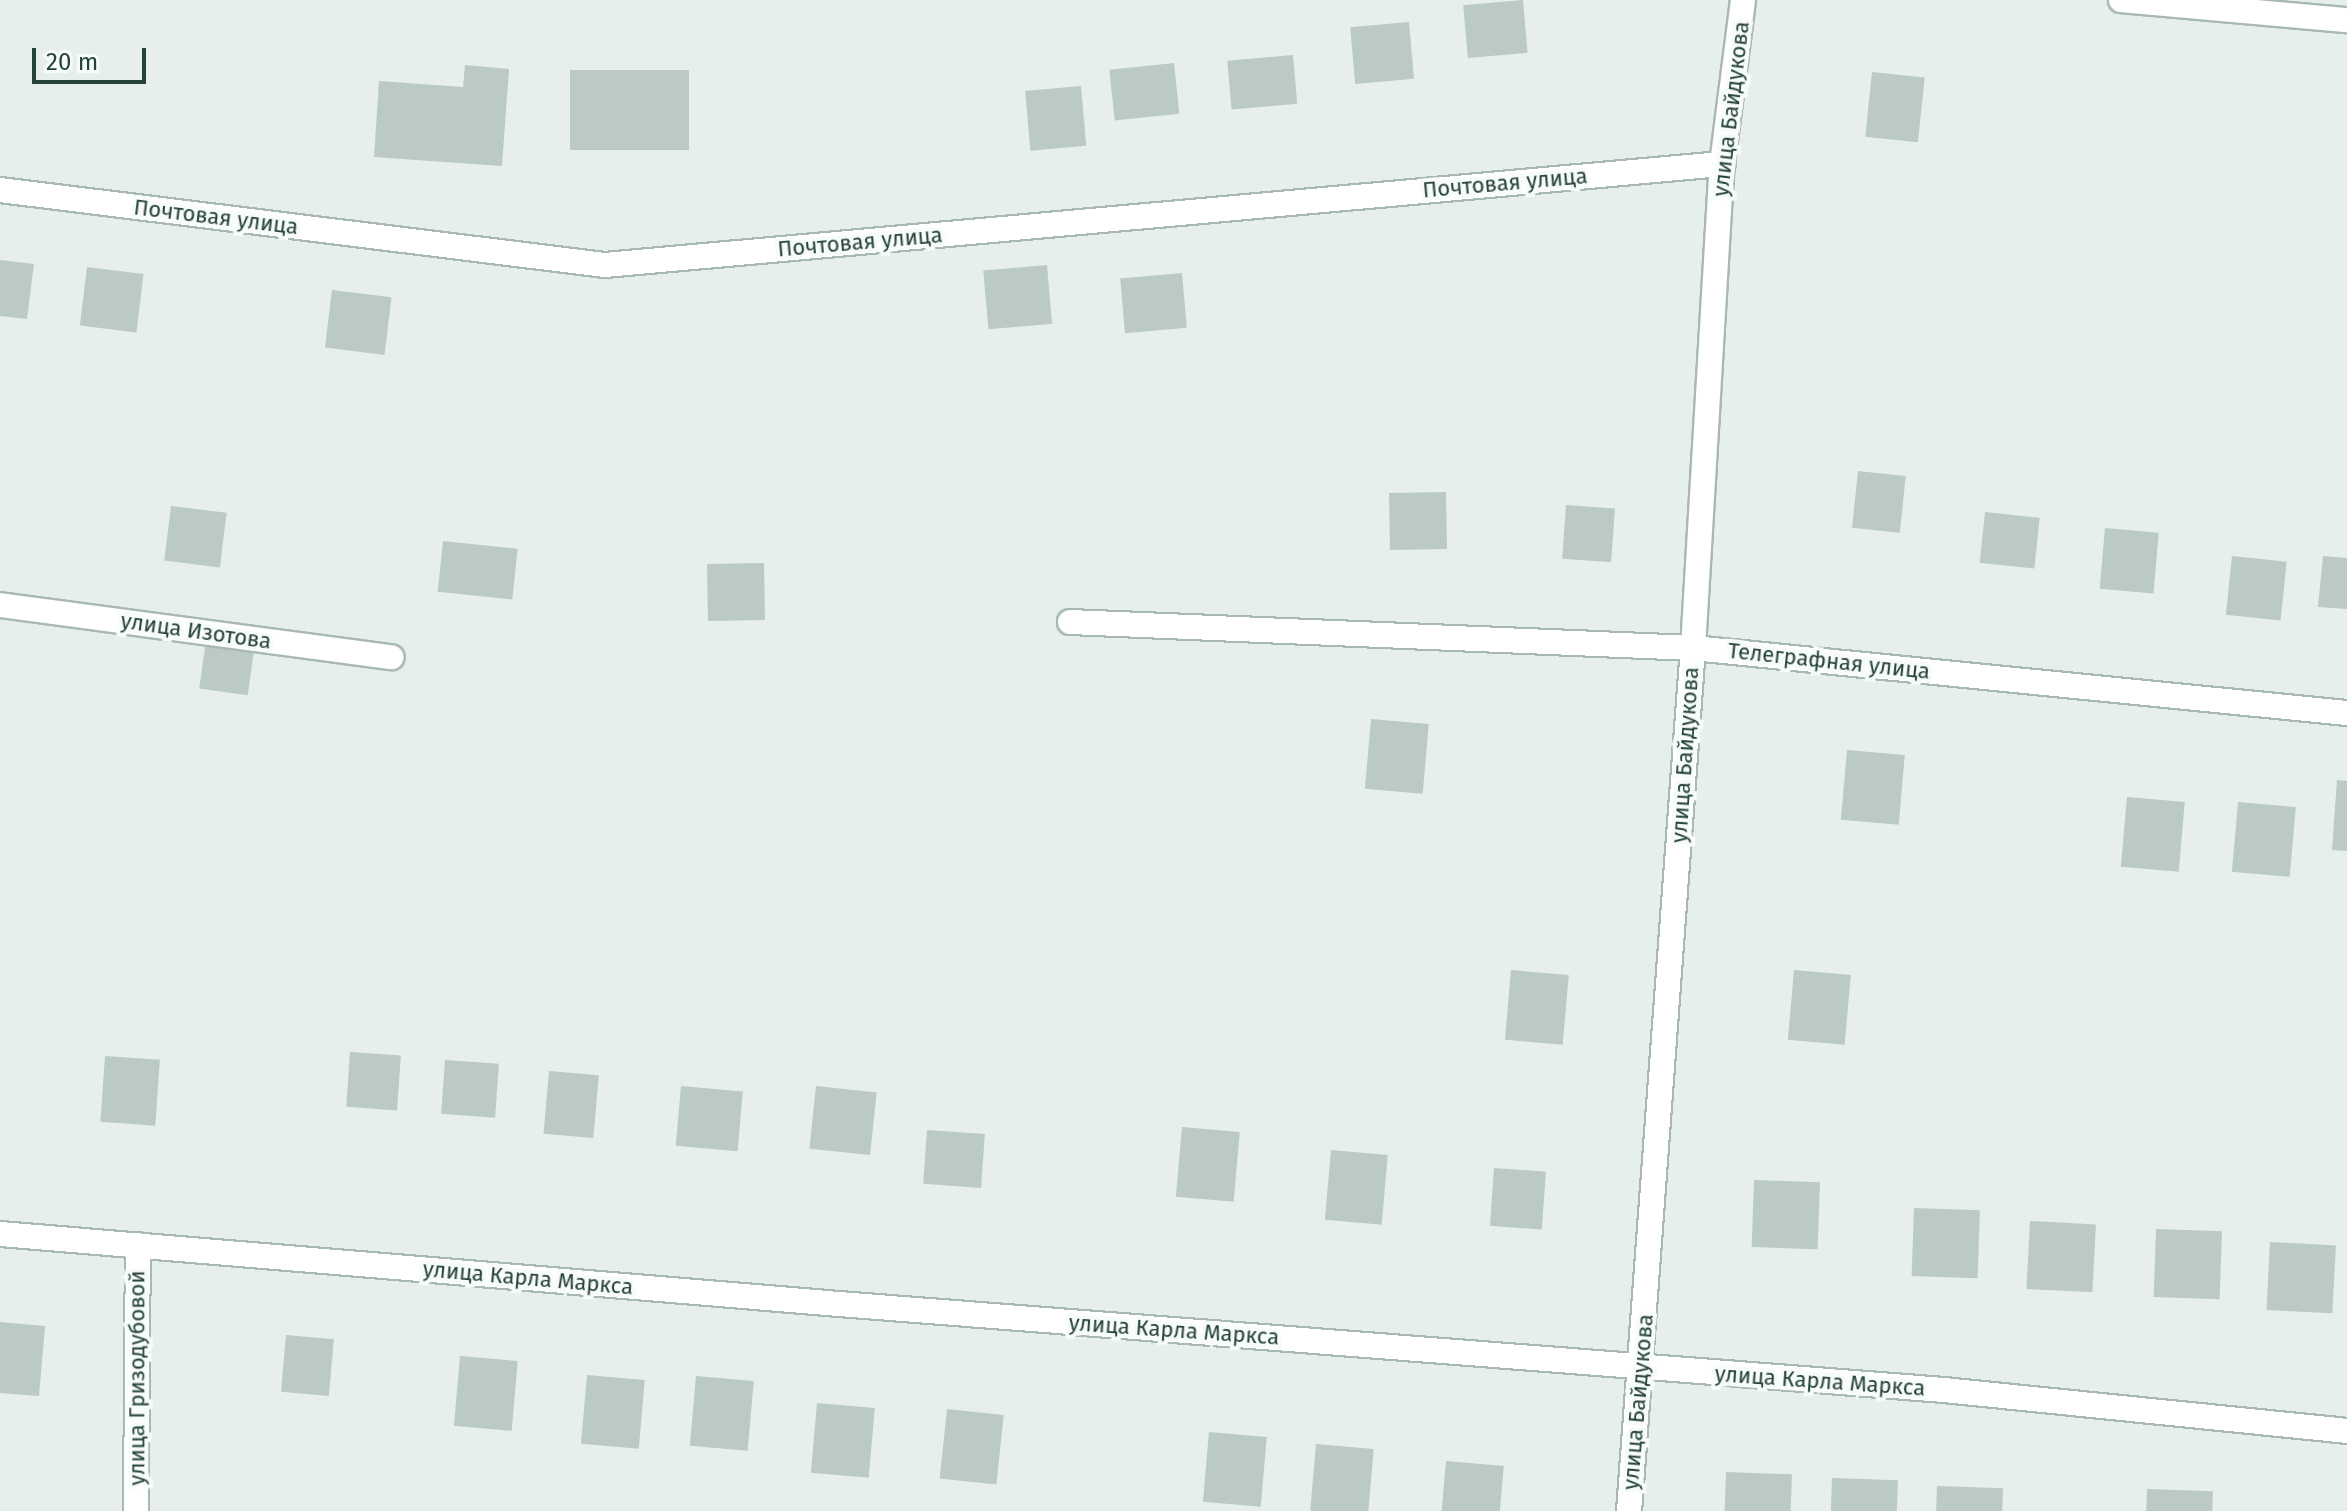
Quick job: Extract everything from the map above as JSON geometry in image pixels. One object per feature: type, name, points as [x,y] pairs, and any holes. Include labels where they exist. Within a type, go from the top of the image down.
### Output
[{"type":"street","name":"улица Байдукова","points":[[1629,1511],[1693,648],[1722,164],[1743,0]]},
{"type":"street","points":[[2121,0],[2347,20]]},
{"type":"street","name":"Почтовая улица","points":[[0,190],[605,265],[1722,164]]},
{"type":"street","name":"улица Изотова","points":[[0,605],[392,657]]},
{"type":"street","name":"Телеграфная улица","points":[[1070,622],[1693,648],[2347,713]]},
{"type":"street","name":"улица Карла Маркса","points":[[0,1234],[1944,1390],[2347,1431]]},
{"type":"street","name":"улица Гризодубовой","points":[[136,1511],[138,1245]]},
{"type":"building","points":[[1523,0],[1528,53],[1468,58],[1463,5]]},
{"type":"building","points":[[1409,22],[1414,79],[1355,84],[1350,27]]},
{"type":"building","points":[[1293,55],[1297,104],[1232,110],[1227,61]]},
{"type":"building","points":[[1174,63],[1179,114],[1115,121],[1109,70]]},
{"type":"building","points":[[465,65],[509,69],[502,166],[374,157],[379,81],[463,87]]},
{"type":"building","points":[[570,70],[689,70],[689,150],[570,150]]},
{"type":"building","points":[[1872,72],[1925,78],[1918,142],[1865,137]]},
{"type":"building","points":[[1081,86],[1086,146],[1030,151],[1025,91]]},
{"type":"building","points":[[0,260],[34,264],[27,319],[0,316]]},
{"type":"building","points":[[1047,265],[1052,324],[988,329],[983,271]]},
{"type":"building","points":[[87,267],[144,274],[136,333],[80,326]]},
{"type":"building","points":[[1182,273],[1187,328],[1125,333],[1120,278]]},
{"type":"building","points":[[332,290],[392,297],[384,355],[325,348]]},
{"type":"building","points":[[1858,471],[1906,476],[1900,533],[1852,528]]},
{"type":"building","points":[[1446,492],[1447,549],[1390,550],[1389,493]]},
{"type":"building","points":[[1566,505],[1615,508],[1611,562],[1562,559]]},
{"type":"building","points":[[171,506],[227,513],[220,567],[164,561]]},
{"type":"building","points":[[1985,512],[2040,518],[2034,568],[1980,563]]},
{"type":"building","points":[[2105,528],[2159,533],[2153,593],[2100,589]]},
{"type":"building","points":[[443,541],[518,549],[512,600],[438,592]]},
{"type":"building","points":[[2232,556],[2287,562],[2281,620],[2226,615]]},
{"type":"building","points":[[2323,556],[2347,558],[2347,609],[2318,607]]},
{"type":"building","points":[[764,563],[765,620],[708,621],[707,564]]},
{"type":"building","points":[[207,633],[256,640],[248,695],[199,688]]},
{"type":"building","points":[[1371,719],[1429,724],[1423,794],[1365,789]]},
{"type":"building","points":[[1847,750],[1905,755],[1899,825],[1841,820]]},
{"type":"building","points":[[2337,780],[2347,781],[2347,851],[2332,850]]},
{"type":"building","points":[[2127,797],[2185,802],[2179,872],[2121,867]]},
{"type":"building","points":[[2238,802],[2296,807],[2290,877],[2232,872]]},
{"type":"building","points":[[1511,970],[1569,975],[1563,1045],[1505,1040]]},
{"type":"building","points":[[1794,970],[1851,975],[1845,1045],[1788,1040]]},
{"type":"building","points":[[350,1052],[401,1056],[397,1110],[346,1107]]},
{"type":"building","points":[[105,1056],[160,1060],[155,1126],[100,1122]]},
{"type":"building","points":[[445,1060],[499,1064],[495,1118],[441,1114]]},
{"type":"building","points":[[549,1071],[599,1075],[593,1138],[544,1134]]},
{"type":"building","points":[[681,1086],[743,1091],[738,1151],[676,1146]]},
{"type":"building","points":[[816,1086],[877,1092],[870,1155],[809,1149]]},
{"type":"building","points":[[1182,1127],[1240,1132],[1234,1202],[1176,1197]]},
{"type":"building","points":[[927,1130],[985,1134],[981,1188],[923,1184]]},
{"type":"building","points":[[1331,1150],[1388,1155],[1382,1225],[1325,1220]]},
{"type":"building","points":[[1494,1168],[1546,1172],[1542,1229],[1490,1226]]},
{"type":"building","points":[[1754,1180],[1820,1182],[1818,1249],[1752,1247]]},
{"type":"building","points":[[1914,1208],[1980,1210],[1978,1278],[1912,1276]]},
{"type":"building","points":[[2030,1221],[2096,1224],[2092,1292],[2026,1289]]},
{"type":"building","points":[[2156,1229],[2222,1231],[2220,1299],[2154,1297]]},
{"type":"building","points":[[2270,1242],[2336,1245],[2332,1313],[2266,1310]]},
{"type":"building","points":[[0,1322],[45,1326],[39,1396],[0,1393]]},
{"type":"building","points":[[286,1335],[334,1339],[329,1396],[281,1392]]},
{"type":"building","points":[[460,1356],[518,1361],[512,1431],[454,1426]]},
{"type":"building","points":[[587,1375],[645,1380],[639,1449],[581,1444]]},
{"type":"building","points":[[696,1376],[754,1381],[748,1451],[690,1446]]},
{"type":"building","points":[[817,1403],[875,1408],[869,1478],[811,1473]]},
{"type":"building","points":[[947,1409],[1004,1415],[996,1485],[940,1479]]},
{"type":"building","points":[[1209,1432],[1267,1437],[1261,1507],[1203,1502]]},
{"type":"building","points":[[1316,1444],[1374,1449],[1368,1511],[1310,1511]]},
{"type":"building","points":[[1446,1461],[1504,1466],[1500,1511],[1442,1511]]},
{"type":"building","points":[[1726,1472],[1792,1474],[1791,1511],[1725,1511]]},
{"type":"building","points":[[1832,1478],[1898,1480],[1897,1511],[1831,1511]]},
{"type":"building","points":[[1937,1486],[2003,1488],[2002,1511],[1936,1511]]},
{"type":"building","points":[[2147,1489],[2213,1491],[2212,1511],[2146,1511]]}]
